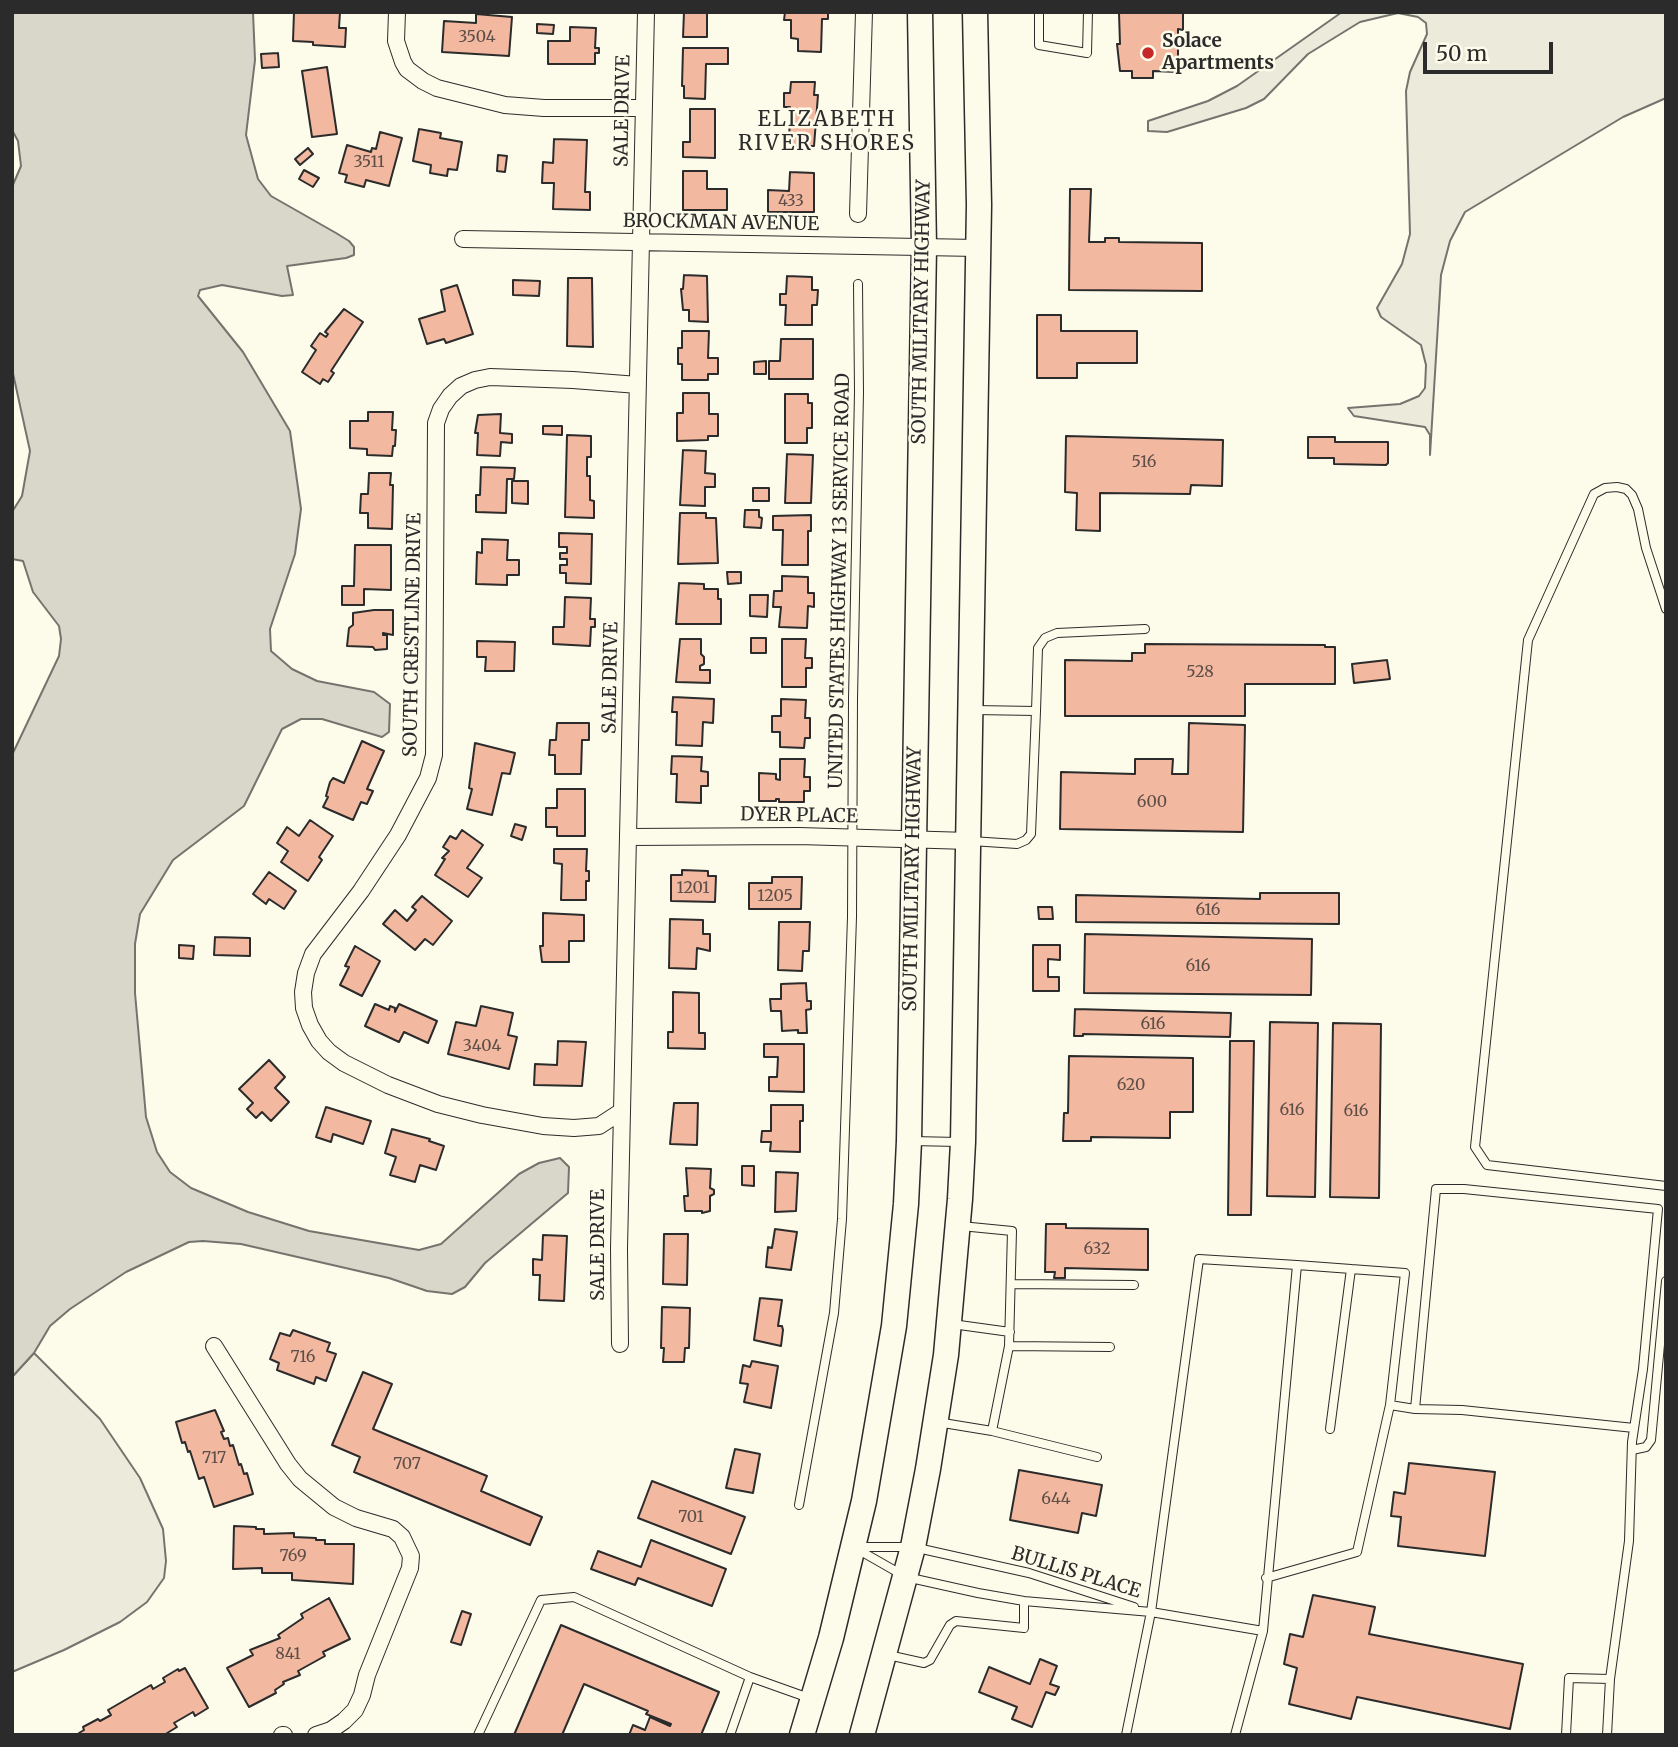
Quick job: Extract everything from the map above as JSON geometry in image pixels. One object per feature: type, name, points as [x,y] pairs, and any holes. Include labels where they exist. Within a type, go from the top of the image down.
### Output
[{"type":"main road","name":"SOUTH MILITARY HIGHWAY","points":[[802,1735],[854,1547],[878,1426],[894,1325],[906,1204],[924,247],[920,12]]},
{"type":"main road","points":[[862,1735],[906,1577],[936,1422],[949,1324],[964,1142],[979,166],[975,12]]},
{"type":"street","points":[[397,12],[396,41],[403,62],[415,75],[437,88],[505,105],[544,108],[644,108]]},
{"type":"street","name":"SALE DRIVE","points":[[620,1344],[622,1111],[646,12]]},
{"type":"street","points":[[858,214],[863,12]]},
{"type":"street","name":"BROCKMAN AVENUE","points":[[463,239],[978,248]]},
{"type":"street","name":"SOUTH CRESTLINE DRIVE","points":[[622,1111],[599,1126],[574,1128],[506,1119],[438,1104],[388,1085],[344,1063],[329,1052],[310,1025],[303,1008],[303,992],[306,972],[313,954],[361,891],[398,835],[420,795],[431,766],[435,731],[436,423],[441,409],[461,386],[490,377],[638,386]]},
{"type":"street","name":"DYER PLACE","points":[[629,837],[853,837],[969,841]]},
{"type":"street","points":[[214,1346],[300,1479],[334,1507],[356,1518],[393,1529],[402,1537],[411,1556],[410,1568],[355,1710],[331,1730],[316,1735]]},
{"type":"lane","points":[[1039,12],[1039,45],[1087,53],[1088,12]]},
{"type":"lane","name":"UNITED STATES HIGHWAY 13 SERVICE ROAD","points":[[799,1505],[834,1313],[842,1219],[853,837],[858,284]]},
{"type":"lane","points":[[1666,609],[1632,495],[1626,489],[1616,487],[1605,488],[1594,494],[1541,605],[1528,640],[1475,1147],[1487,1166],[1666,1186]]},
{"type":"lane","points":[[969,841],[1017,844],[1031,834],[1038,648],[1045,638],[1057,634],[1146,629]]},
{"type":"lane","points":[[971,710],[1036,711]]},
{"type":"lane","points":[[909,1141],[964,1142]]},
{"type":"lane","points":[[1415,1409],[1436,1189],[1464,1189],[1658,1209],[1643,1369],[1632,1450],[1629,1541],[1610,1679],[1606,1735]]},
{"type":"lane","points":[[958,1226],[1012,1231],[1009,1346],[992,1431]]},
{"type":"lane","points":[[1126,1735],[1151,1612],[1199,1259],[1405,1273],[1390,1405],[1357,1552],[1266,1578]]},
{"type":"lane","points":[[1235,1735],[1263,1631],[1297,1265]]},
{"type":"lane","points":[[1330,1429],[1351,1269]]},
{"type":"lane","points":[[1632,1450],[1646,1447],[1651,1440],[1666,1281]]},
{"type":"lane","points":[[1011,1284],[1134,1284]]},
{"type":"lane","points":[[949,1324],[1010,1332]]},
{"type":"lane","points":[[1009,1346],[1111,1347]]},
{"type":"lane","points":[[1390,1405],[1634,1428]]},
{"type":"lane","points":[[936,1422],[992,1431],[1097,1457]]},
{"type":"lane","name":"BULLIS PLACE","points":[[854,1547],[913,1547],[1029,1573],[1151,1612]]},
{"type":"lane","name":"BULLIS PLACE","points":[[854,1547],[906,1577],[1024,1601],[1151,1612]]},
{"type":"lane","points":[[478,1735],[541,1600],[574,1597],[750,1677],[813,1700]]},
{"type":"lane","points":[[885,1654],[924,1664],[930,1660],[950,1625],[956,1621],[1024,1628],[1024,1601]]},
{"type":"lane","points":[[1151,1612],[1263,1631]]},
{"type":"lane","points":[[730,1735],[750,1677]]},
{"type":"lane","points":[[1566,1735],[1569,1678],[1610,1679]]},
{"type":"shaded area","points":[[12,12],[253,12],[255,60],[246,135],[258,179],[271,196],[336,233],[354,247],[354,255],[346,258],[287,266],[293,295],[282,296],[222,285],[200,290],[198,296],[243,352],[290,431],[301,509],[295,554],[270,629],[271,651],[292,669],[317,681],[374,692],[390,704],[389,732],[382,737],[322,719],[301,719],[282,729],[244,806],[173,860],[140,914],[135,944],[135,993],[146,1117],[157,1152],[170,1172],[191,1188],[248,1212],[309,1231],[419,1250],[441,1244],[519,1174],[539,1163],[560,1158],[569,1167],[568,1193],[485,1263],[465,1287],[452,1294],[427,1291],[389,1278],[241,1244],[189,1242],[126,1272],[70,1309],[50,1326],[34,1353],[12,1377],[12,755],[59,656],[61,639],[59,626],[33,592],[23,561],[12,559],[12,512],[22,496],[30,451],[12,369],[12,187],[21,166],[18,141],[12,130]]},
{"type":"shaded area","points":[[1342,12],[1665,12],[1666,98],[1623,117],[1465,212],[1450,241],[1441,275],[1430,455],[1430,435],[1425,427],[1354,416],[1348,408],[1400,404],[1419,396],[1425,388],[1426,365],[1421,345],[1381,317],[1377,308],[1402,264],[1410,234],[1406,91],[1410,72],[1427,34],[1426,23],[1418,17],[1398,13],[1360,22],[1308,54],[1264,99],[1246,108],[1167,132],[1148,131],[1148,121],[1208,101],[1237,86]]},
{"type":"shaded area","points":[[34,1353],[100,1419],[140,1478],[163,1529],[166,1561],[164,1578],[147,1602],[120,1622],[12,1672],[12,1377]]},
{"type":"building","points":[[294,12],[340,12],[339,28],[346,28],[345,47],[293,41]]},
{"type":"building","points":[[684,12],[707,12],[707,37],[683,37]]},
{"type":"building","points":[[785,12],[828,12],[828,19],[822,19],[821,52],[798,51],[798,39],[791,38],[791,20],[784,20]]},
{"type":"building","name":"Solace Apartments","points":[[1120,12],[1183,12],[1183,30],[1178,29],[1178,72],[1153,71],[1153,78],[1132,78],[1132,71],[1120,71],[1117,44],[1120,44]]},
{"type":"building","points":[[476,14],[512,17],[509,56],[442,52],[444,21],[476,23]]},
{"type":"building","points":[[537,24],[554,25],[553,34],[537,33]]},
{"type":"building","points":[[570,27],[596,28],[595,48],[599,48],[599,53],[595,53],[595,64],[548,64],[548,41],[570,41]]},
{"type":"building","points":[[683,48],[728,48],[728,64],[706,64],[705,99],[684,98]]},
{"type":"building","points":[[278,53],[279,67],[262,68],[261,54]]},
{"type":"building","points":[[327,67],[337,134],[312,137],[302,71]]},
{"type":"building","points":[[791,82],[815,82],[814,95],[818,95],[814,146],[789,146],[790,107],[784,107],[784,93],[790,93]]},
{"type":"building","points":[[690,109],[715,109],[715,158],[683,157],[683,142],[690,142]]},
{"type":"building","points":[[419,129],[441,133],[440,138],[462,142],[457,170],[448,169],[447,176],[430,173],[431,165],[413,161]]},
{"type":"building","points":[[380,132],[402,138],[389,186],[366,180],[364,187],[345,182],[347,175],[339,173],[347,145],[371,152],[372,148],[376,149]]},
{"type":"building","points":[[554,139],[587,140],[585,192],[590,192],[590,210],[553,209],[554,183],[542,183],[543,162],[553,163]]},
{"type":"building","points":[[308,148],[313,154],[300,165],[295,159]]},
{"type":"building","points":[[498,155],[507,156],[505,172],[497,171]]},
{"type":"building","points":[[304,170],[319,178],[313,187],[299,179]]},
{"type":"building","points":[[683,171],[707,171],[707,189],[727,189],[727,210],[683,210]]},
{"type":"building","points":[[790,172],[814,173],[814,212],[768,212],[768,190],[789,191]]},
{"type":"building","points":[[1070,189],[1091,189],[1089,242],[1105,242],[1105,238],[1119,238],[1119,242],[1202,243],[1202,291],[1069,290]]},
{"type":"building","points":[[684,275],[707,276],[708,322],[689,321],[689,310],[683,310],[681,289]]},
{"type":"building","points":[[787,276],[812,277],[812,290],[818,290],[817,305],[812,305],[812,325],[785,325],[786,305],[780,305],[780,294],[786,294]]},
{"type":"building","points":[[568,278],[592,278],[593,347],[567,346]]},
{"type":"building","points":[[513,280],[540,281],[539,296],[513,295]]},
{"type":"building","points":[[457,285],[473,334],[446,343],[444,339],[427,344],[419,319],[445,311],[441,290]]},
{"type":"building","points":[[344,309],[363,322],[331,371],[334,373],[328,382],[323,379],[320,384],[302,372],[316,350],[311,346],[320,333],[326,337],[328,334],[325,332]]},
{"type":"building","points":[[1037,315],[1061,315],[1061,331],[1137,331],[1137,363],[1077,363],[1077,378],[1037,378]]},
{"type":"building","points":[[682,331],[709,331],[708,358],[718,358],[718,374],[708,374],[708,380],[682,380],[678,348],[682,348]]},
{"type":"building","points":[[781,339],[813,339],[813,379],[769,379],[769,361],[780,361]]},
{"type":"building","points":[[766,361],[766,374],[754,374],[754,362]]},
{"type":"building","points":[[683,393],[709,393],[709,414],[718,414],[718,436],[708,436],[708,440],[677,441],[677,413],[683,413]]},
{"type":"building","points":[[785,394],[808,394],[808,403],[812,403],[812,428],[807,428],[807,443],[785,443]]},
{"type":"building","points":[[368,412],[393,412],[392,430],[396,430],[392,456],[367,455],[367,449],[350,448],[350,421],[368,421]]},
{"type":"building","points":[[501,414],[500,433],[512,434],[512,443],[501,442],[500,456],[477,455],[478,433],[475,433],[478,415]]},
{"type":"building","points":[[543,426],[562,426],[562,435],[543,434]]},
{"type":"building","points":[[567,435],[591,436],[587,476],[590,476],[590,500],[594,501],[594,518],[565,517]]},
{"type":"building","points":[[1066,436],[1223,440],[1222,486],[1191,485],[1190,494],[1100,493],[1100,531],[1076,530],[1077,493],[1065,492]]},
{"type":"building","points":[[1308,437],[1335,437],[1335,442],[1388,442],[1388,463],[1334,464],[1334,458],[1308,458]]},
{"type":"building","points":[[683,450],[706,451],[705,473],[715,474],[715,487],[705,487],[705,506],[680,505]]},
{"type":"building","points":[[787,454],[813,455],[811,503],[785,503]]},
{"type":"building","points":[[481,467],[515,468],[514,479],[507,479],[506,513],[476,512]]},
{"type":"building","points":[[369,473],[391,473],[392,529],[368,528],[368,513],[360,513],[361,494],[368,494]]},
{"type":"building","points":[[512,481],[528,481],[528,504],[512,503]]},
{"type":"building","points":[[753,488],[769,488],[769,501],[753,501]]},
{"type":"building","points":[[745,510],[759,510],[761,528],[744,527]]},
{"type":"building","points":[[680,513],[706,513],[706,518],[716,518],[718,563],[678,564]]},
{"type":"building","points":[[811,515],[808,565],[782,565],[783,530],[773,530],[773,516]]},
{"type":"building","points":[[559,533],[592,534],[591,584],[566,583],[566,573],[560,573],[560,565],[567,565],[567,559],[560,559],[560,553],[567,553],[567,547],[559,547]]},
{"type":"building","points":[[482,539],[508,540],[507,560],[519,560],[519,575],[507,575],[507,585],[476,584],[477,552],[482,553]]},
{"type":"building","points":[[355,545],[391,545],[391,590],[364,589],[364,605],[342,605],[342,586],[354,586]]},
{"type":"building","points":[[727,572],[741,572],[741,583],[728,584]]},
{"type":"building","points":[[782,576],[808,577],[808,593],[814,593],[814,607],[808,606],[807,628],[779,627],[781,607],[773,607],[774,591],[782,591]]},
{"type":"building","points":[[679,583],[704,584],[704,589],[718,589],[718,599],[721,599],[721,624],[676,624]]},
{"type":"building","points":[[750,595],[768,595],[767,617],[750,616]]},
{"type":"building","points":[[565,597],[591,598],[590,619],[595,619],[595,627],[591,627],[590,646],[553,644],[553,627],[564,627]]},
{"type":"building","points":[[393,610],[393,635],[383,633],[387,635],[387,649],[347,646],[349,628],[353,625],[353,613]]},
{"type":"building","points":[[751,638],[766,638],[766,653],[751,653]]},
{"type":"building","points":[[680,639],[701,639],[704,664],[700,666],[700,670],[710,670],[710,683],[676,682]]},
{"type":"building","points":[[782,639],[806,639],[805,658],[812,658],[812,668],[806,668],[806,687],[782,687]]},
{"type":"building","points":[[477,641],[515,642],[514,671],[485,671],[486,657],[477,657]]},
{"type":"building","points":[[1145,644],[1335,647],[1335,684],[1245,684],[1245,716],[1065,716],[1065,660],[1132,661],[1132,653],[1145,653]]},
{"type":"building","points":[[1387,660],[1390,679],[1354,683],[1352,664]]},
{"type":"building","points":[[673,697],[714,699],[713,723],[703,722],[702,746],[676,745],[677,712],[672,712]]},
{"type":"building","points":[[781,699],[806,700],[805,718],[810,718],[810,738],[805,738],[804,748],[780,747],[780,732],[772,732],[772,716],[781,716]]},
{"type":"building","points":[[557,723],[589,723],[589,740],[582,740],[581,774],[555,774],[555,755],[549,755],[550,740],[556,740]]},
{"type":"building","points":[[1189,723],[1245,725],[1243,832],[1060,829],[1061,772],[1135,774],[1135,759],[1173,759],[1172,774],[1188,774]]},
{"type":"building","points":[[362,741],[384,751],[367,789],[373,791],[367,804],[361,802],[353,820],[323,807],[328,797],[326,796],[330,782],[333,778],[344,783]]},
{"type":"building","points":[[475,743],[515,753],[510,774],[502,773],[492,815],[467,809],[472,789],[469,788]]},
{"type":"building","points":[[672,756],[702,757],[701,771],[708,772],[708,786],[701,786],[701,803],[676,802],[677,774],[671,774]]},
{"type":"building","points":[[780,759],[805,759],[804,777],[810,777],[810,791],[804,791],[804,802],[779,802],[779,799],[759,801],[759,773],[776,774],[776,779],[780,780]]},
{"type":"building","points":[[557,789],[585,789],[585,836],[557,836],[557,827],[546,827],[546,808],[557,808]]},
{"type":"building","points":[[310,820],[333,836],[308,881],[281,862],[288,851],[277,843],[287,827],[299,836]]},
{"type":"building","points":[[515,824],[526,827],[522,840],[511,836]]},
{"type":"building","points":[[462,830],[483,845],[467,868],[482,878],[468,897],[435,875],[445,859],[442,858],[449,851],[443,847],[450,836],[456,839]]},
{"type":"building","points":[[554,849],[587,849],[586,871],[589,871],[589,881],[586,881],[586,900],[561,900],[562,864],[554,863]]},
{"type":"building","points":[[682,870],[708,871],[708,876],[716,876],[715,902],[671,901],[671,875],[682,875]]},
{"type":"building","points":[[269,872],[296,891],[284,909],[269,899],[266,904],[253,894]]},
{"type":"building","points":[[772,877],[802,877],[801,909],[749,909],[749,883],[772,883]]},
{"type":"building","points":[[1260,893],[1339,893],[1339,924],[1076,922],[1076,895],[1260,899]]},
{"type":"building","points":[[422,896],[452,921],[433,945],[425,939],[415,950],[383,924],[395,910],[407,921],[416,910],[412,907]]},
{"type":"building","points":[[1038,907],[1052,907],[1053,919],[1039,919]]},
{"type":"building","points":[[543,913],[584,915],[584,941],[569,941],[569,962],[542,962],[540,946],[543,946]]},
{"type":"building","points":[[670,919],[703,920],[703,934],[710,934],[710,951],[697,948],[696,969],[669,968]]},
{"type":"building","points":[[779,922],[810,922],[809,951],[803,951],[802,971],[778,970]]},
{"type":"building","points":[[1085,934],[1312,939],[1311,995],[1084,993]]},
{"type":"building","points":[[215,937],[250,938],[250,956],[214,955]]},
{"type":"building","points":[[179,945],[194,946],[193,959],[179,958]]},
{"type":"building","points":[[1033,945],[1060,945],[1060,960],[1048,959],[1048,977],[1059,977],[1059,991],[1033,991]]},
{"type":"building","points":[[355,946],[380,961],[362,996],[340,985],[349,967],[345,966]]},
{"type":"building","points":[[806,983],[807,1001],[811,1001],[811,1009],[806,1010],[807,1033],[798,1033],[798,1030],[782,1031],[781,1011],[771,1011],[770,999],[781,999],[781,984]]},
{"type":"building","points":[[673,992],[699,993],[699,1033],[705,1033],[705,1049],[668,1048],[668,1032],[673,1032]]},
{"type":"building","points":[[375,1004],[389,1010],[390,1006],[395,1008],[395,1012],[399,1004],[437,1021],[428,1043],[404,1032],[399,1042],[365,1026]]},
{"type":"building","points":[[481,1006],[513,1013],[508,1035],[517,1037],[509,1069],[448,1054],[456,1022],[476,1026]]},
{"type":"building","points":[[1075,1009],[1231,1013],[1230,1037],[1074,1036]]},
{"type":"building","points":[[1270,1022],[1318,1023],[1315,1197],[1267,1196]]},
{"type":"building","points":[[1333,1023],[1381,1024],[1379,1198],[1330,1197]]},
{"type":"building","points":[[558,1041],[586,1042],[582,1086],[534,1085],[535,1064],[557,1065]]},
{"type":"building","points":[[1230,1041],[1254,1041],[1251,1215],[1228,1215]]},
{"type":"building","points":[[764,1044],[804,1044],[804,1092],[769,1091],[769,1077],[777,1077],[778,1057],[764,1057]]},
{"type":"building","points":[[1069,1056],[1193,1058],[1193,1112],[1170,1112],[1170,1138],[1091,1137],[1091,1141],[1063,1141],[1064,1113],[1068,1113]]},
{"type":"building","points":[[269,1060],[285,1077],[275,1088],[289,1102],[271,1121],[262,1112],[256,1118],[247,1109],[253,1103],[239,1089]]},
{"type":"building","points":[[674,1103],[698,1103],[697,1145],[670,1144]]},
{"type":"building","points":[[771,1105],[803,1105],[800,1152],[770,1151],[771,1142],[761,1142],[762,1131],[771,1131]]},
{"type":"building","points":[[326,1107],[371,1121],[363,1144],[333,1134],[331,1142],[316,1137]]},
{"type":"building","points":[[392,1129],[430,1139],[429,1141],[444,1146],[436,1170],[420,1165],[415,1182],[390,1175],[396,1157],[385,1153]]},
{"type":"building","points":[[742,1166],[754,1166],[754,1186],[742,1185]]},
{"type":"building","points":[[686,1168],[711,1169],[710,1188],[714,1190],[714,1194],[710,1196],[710,1211],[685,1211],[684,1196],[688,1196]]},
{"type":"building","points":[[776,1172],[798,1173],[796,1211],[775,1212]]},
{"type":"building","points":[[1046,1224],[1066,1224],[1066,1228],[1148,1229],[1148,1270],[1065,1268],[1065,1278],[1054,1278],[1055,1272],[1045,1272]]},
{"type":"building","points":[[775,1229],[797,1232],[791,1270],[766,1267],[768,1247],[772,1248]]},
{"type":"building","points":[[664,1234],[688,1234],[687,1285],[663,1284]]},
{"type":"building","points":[[543,1235],[567,1236],[564,1301],[539,1300],[540,1275],[533,1275],[533,1259],[542,1260]]},
{"type":"building","points":[[760,1298],[782,1300],[778,1326],[782,1326],[783,1330],[781,1346],[754,1340]]},
{"type":"building","points":[[662,1307],[690,1308],[689,1348],[685,1348],[684,1362],[663,1362]]},
{"type":"building","points":[[293,1330],[330,1343],[327,1351],[336,1354],[326,1381],[316,1377],[314,1384],[277,1370],[279,1363],[270,1359],[280,1333],[290,1336]]},
{"type":"building","points":[[752,1361],[778,1366],[771,1408],[744,1402],[748,1384],[740,1383],[743,1365],[750,1367]]},
{"type":"building","points":[[363,1372],[392,1384],[373,1429],[487,1476],[481,1491],[542,1517],[530,1545],[354,1472],[360,1457],[332,1445]]},
{"type":"building","points":[[215,1410],[224,1431],[221,1432],[224,1439],[228,1438],[230,1446],[233,1445],[239,1465],[241,1464],[244,1474],[247,1473],[253,1494],[214,1507],[204,1477],[199,1479],[190,1451],[188,1452],[185,1442],[182,1443],[176,1422]]},
{"type":"building","points":[[735,1449],[760,1454],[753,1493],[726,1488]]},
{"type":"building","points":[[1409,1463],[1495,1472],[1485,1556],[1398,1546],[1401,1517],[1391,1516],[1394,1492],[1405,1494]]},
{"type":"building","points":[[1019,1470],[1102,1485],[1096,1516],[1082,1513],[1078,1533],[1010,1520]]},
{"type":"building","points":[[652,1481],[745,1517],[731,1554],[638,1518]]},
{"type":"building","points":[[234,1526],[264,1529],[264,1534],[294,1533],[294,1537],[325,1540],[325,1544],[354,1544],[353,1584],[292,1580],[292,1573],[262,1573],[262,1568],[233,1569]]},
{"type":"building","points":[[651,1540],[726,1569],[712,1606],[638,1578],[635,1585],[591,1569],[598,1551],[641,1567]]},
{"type":"building","points":[[1313,1595],[1375,1607],[1369,1634],[1523,1664],[1510,1729],[1357,1697],[1351,1719],[1289,1704],[1297,1668],[1284,1664],[1290,1634],[1303,1637]]},
{"type":"building","points":[[329,1598],[350,1639],[323,1652],[325,1656],[298,1671],[300,1675],[283,1682],[284,1684],[275,1690],[276,1693],[249,1707],[227,1668],[253,1655],[250,1650],[280,1638],[278,1635],[303,1618],[301,1614]]},
{"type":"building","points":[[462,1611],[471,1614],[461,1645],[451,1642]]},
{"type":"building","points":[[561,1625],[719,1692],[701,1735],[629,1735],[633,1725],[645,1730],[650,1717],[670,1726],[671,1724],[646,1714],[648,1711],[584,1684],[562,1735],[514,1735]]},
{"type":"building","points":[[1040,1659],[1057,1666],[1050,1684],[1059,1687],[1055,1695],[1046,1692],[1032,1727],[1012,1719],[1017,1707],[979,1692],[989,1667],[1030,1684]]},
{"type":"building","points":[[185,1668],[208,1708],[195,1716],[193,1712],[174,1723],[177,1727],[164,1735],[80,1735],[83,1727],[111,1715],[108,1710],[151,1685],[153,1689],[165,1682],[163,1678]]},
{"type":"place","name":"Solace Apartments","points":[[1148,53]]},
{"type":"district","name":"ELIZABETH RIVER SHORES","points":[[827,132]]}]
